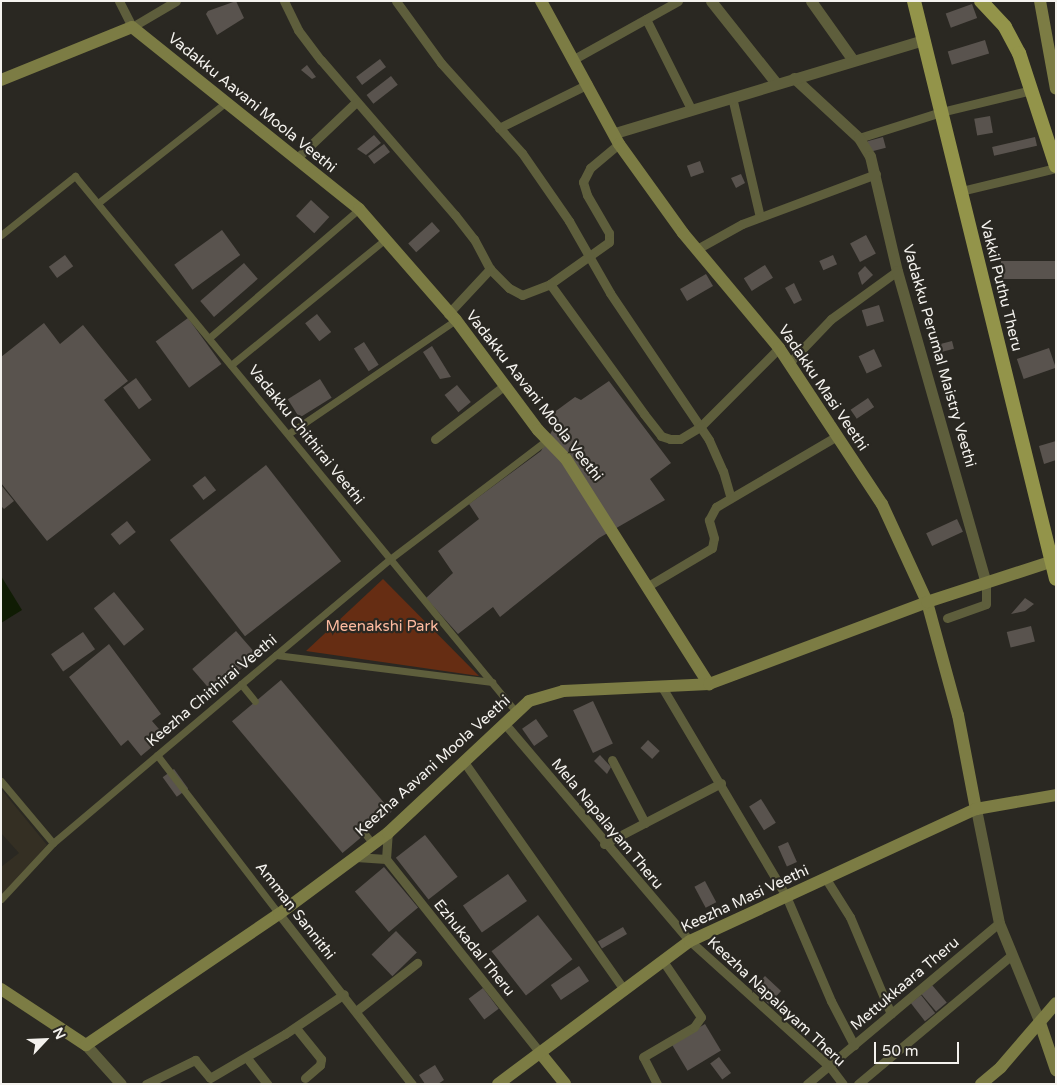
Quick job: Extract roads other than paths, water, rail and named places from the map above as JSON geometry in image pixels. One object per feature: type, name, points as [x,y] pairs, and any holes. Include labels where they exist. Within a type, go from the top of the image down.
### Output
[{"type":"main road","name":"Vadakku Masi Veethi","points":[[541,1],[617,138],[697,249],[779,348],[882,504],[927,602],[958,715],[976,809]]},
{"type":"main road","name":"Vakkil Puthu Theru","points":[[914,1],[1054,561],[1056,578]]},
{"type":"main road","points":[[981,1],[1005,27],[1032,90],[1056,167]]},
{"type":"main road","points":[[1040,1],[1056,89]]},
{"type":"main road","points":[[1,80],[132,26]]},
{"type":"main road","name":"Vadakku Aavani Moola Veethi","points":[[132,26],[224,104],[359,210],[452,317],[591,496],[709,684]]},
{"type":"main road","name":"Keezha Aavani Moola Veethi","points":[[86,1045],[279,914],[356,857],[369,840],[388,833],[529,701],[563,690],[709,684],[927,602],[1054,561]]},
{"type":"main road","name":"Keezha Masi Veethi","points":[[498,1084],[541,1054],[690,941],[976,809],[1056,795]]},
{"type":"main road","points":[[1,989],[86,1045]]},
{"type":"main road","points":[[981,1084],[1040,1023],[1056,1003]]},
{"type":"main road","points":[[1040,1023],[1056,1070]]},
{"type":"main road","points":[[541,1054],[565,1084]]},
{"type":"street","points":[[119,1],[132,26],[176,1]]},
{"type":"street","points":[[284,1],[298,30],[356,102],[455,215],[474,239],[490,269],[509,288],[522,295],[550,284],[606,247],[610,238],[587,195],[584,176],[617,138],[691,110],[924,40]]},
{"type":"street","points":[[396,1],[441,63],[499,128],[549,191],[589,257],[700,427],[724,471],[730,496]]},
{"type":"street","points":[[574,58],[678,1]]},
{"type":"street","points":[[711,1],[776,84]]},
{"type":"street","points":[[811,1],[853,60]]},
{"type":"street","points":[[646,19],[691,110]]},
{"type":"street","name":"Vadakku Perumal Maistry Veethi","points":[[794,78],[859,138],[876,174],[897,271],[986,584]]},
{"type":"street","points":[[499,128],[588,84]]},
{"type":"street","points":[[859,138],[941,112],[1032,90]]},
{"type":"street","points":[[732,97],[760,217]]},
{"type":"street","points":[[296,159],[356,102]]},
{"type":"street","points":[[98,203],[224,104]]},
{"type":"street","points":[[961,191],[1056,167]]},
{"type":"street","points":[[697,249],[760,217],[876,174]]},
{"type":"street","name":"Vadakku Chithirai Veethi","points":[[1,235],[75,176],[516,712]]},
{"type":"street","points":[[209,338],[359,210]]},
{"type":"street","points":[[231,365],[384,240]]},
{"type":"street","points":[[288,434],[452,317],[490,269]]},
{"type":"street","points":[[789,363],[831,319],[897,271]]},
{"type":"street","points":[[550,284],[661,436],[680,439],[700,427],[779,348]]},
{"type":"street","points":[[435,439],[505,385]]},
{"type":"street","points":[[648,586],[712,548],[709,516],[730,496],[837,436]]},
{"type":"street","name":"Keezha Chithirai Veethi","points":[[1,899],[52,844],[241,684],[390,559],[547,440]]},
{"type":"street","points":[[947,618],[986,604],[986,584]]},
{"type":"street","points":[[276,655],[492,682]]},
{"type":"street","points":[[241,684],[255,702]]},
{"type":"street","points":[[662,687],[721,783],[786,896],[831,1002],[854,1045]]},
{"type":"street","name":"Mela Napalayam Theru","points":[[505,724],[604,844],[690,941]]},
{"type":"street","name":"Amman Sannithi","points":[[157,755],[412,1084]]},
{"type":"street","points":[[612,760],[645,823]]},
{"type":"street","points":[[464,762],[624,990]]},
{"type":"street","points":[[1,781],[52,844]]},
{"type":"street","points":[[604,844],[721,783]]},
{"type":"street","points":[[976,809],[999,923],[1040,1023]]},
{"type":"street","points":[[356,857],[386,860],[388,833]]},
{"type":"street","name":"Ezhukadal Theru","points":[[386,860],[541,1054]]},
{"type":"street","points":[[826,879],[850,917],[891,1014]]},
{"type":"street","name":"Mettukkaara Theru","points":[[807,1084],[830,1067],[999,923]]},
{"type":"street","name":"Keezha Napalayam Theru","points":[[690,941],[830,1067],[843,1084]]},
{"type":"street","points":[[858,1084],[1012,955]]},
{"type":"street","points":[[656,1084],[643,1057],[694,1027],[701,1017],[662,961]]},
{"type":"street","points":[[356,1010],[416,963]]},
{"type":"street","points":[[146,1084],[195,1060],[210,1078],[296,1028],[344,994]]},
{"type":"street","points":[[296,1028],[321,1059],[320,1065],[305,1078]]},
{"type":"street","points":[[86,1045],[121,1084]]},
{"type":"street","points":[[247,1058],[267,1084]]},
{"type":"park label","name":"Meenakshi Park","points":[[382,627]]}]
